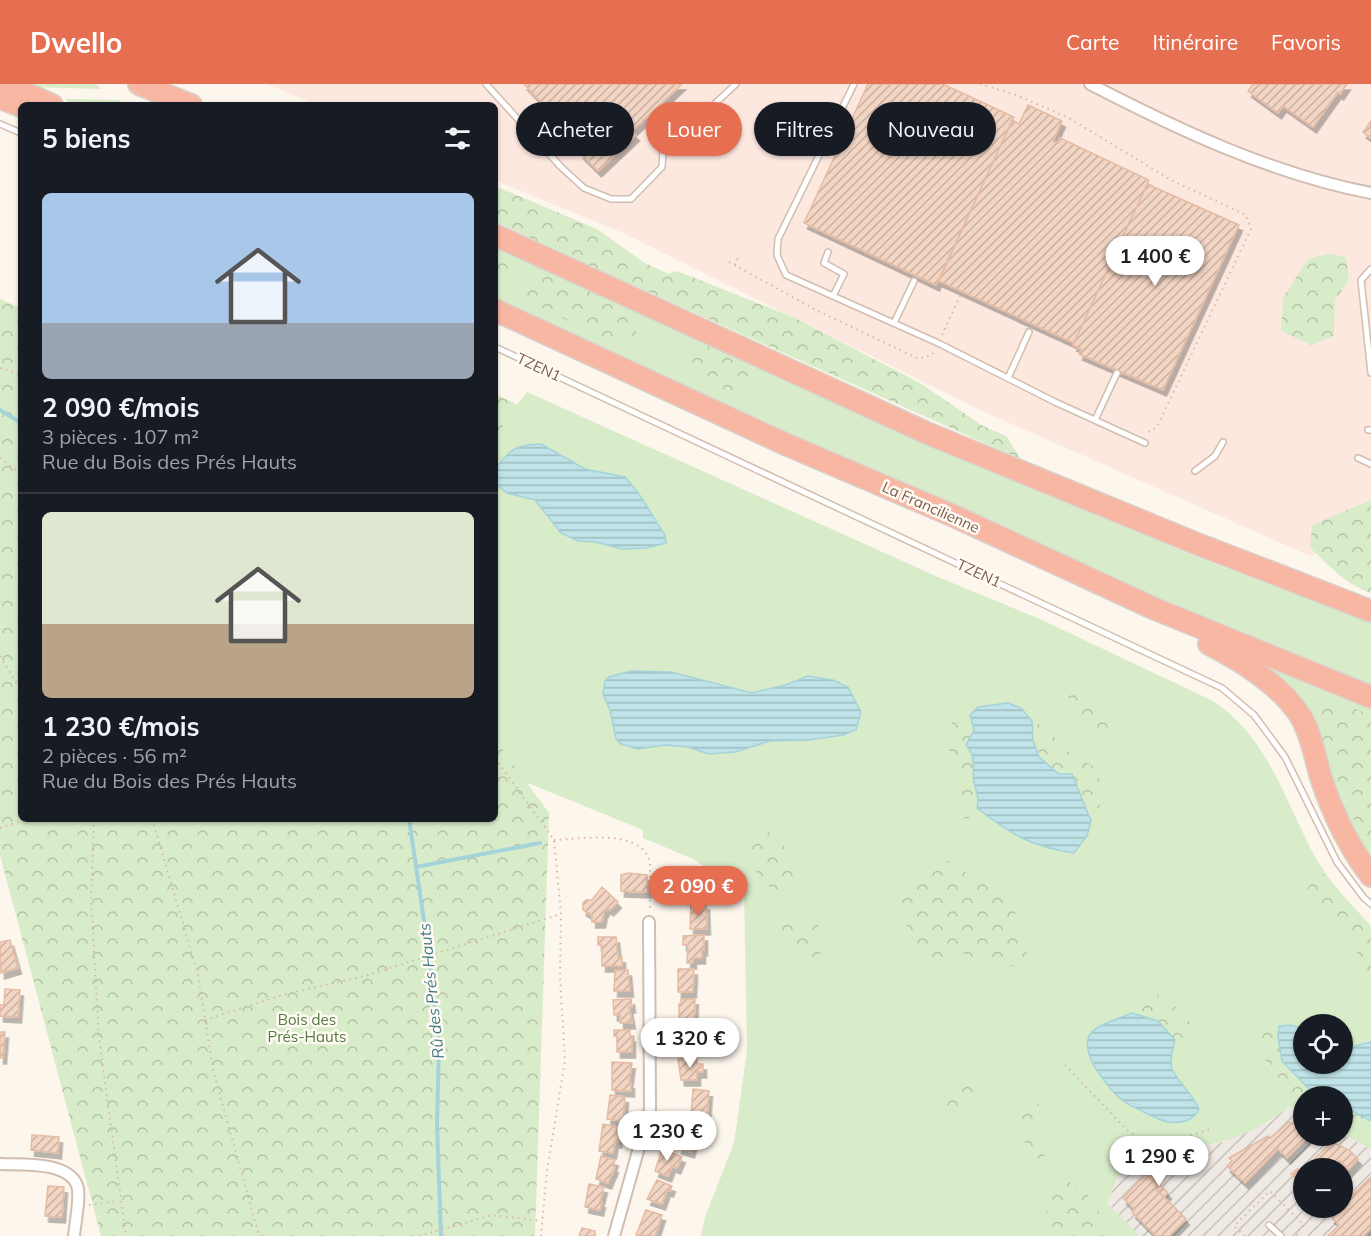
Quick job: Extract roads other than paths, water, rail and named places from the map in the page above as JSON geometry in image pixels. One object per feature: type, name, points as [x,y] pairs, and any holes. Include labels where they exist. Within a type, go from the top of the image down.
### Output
[{"type":"highway","points":[[5,84],[45,102]]},
{"type":"highway","points":[[139,84],[184,102]]},
{"type":"highway","points":[[0,98],[18,105]]},
{"type":"highway","points":[[498,236],[927,434],[1195,543],[1371,611]]},
{"type":"highway","name":"La Francilienne","points":[[498,311],[785,444],[956,517],[1155,609],[1371,697]]},
{"type":"highway","points":[[1341,599],[1371,604]]},
{"type":"highway","points":[[1155,609],[1181,629],[1237,660],[1260,676],[1301,717],[1309,734],[1320,776],[1339,825],[1371,876]]},
{"type":"street","points":[[1090,84],[1159,120],[1253,159],[1339,187],[1371,193]]},
{"type":"street","points":[[614,1236],[650,1109],[649,922]]},
{"type":"street","points":[[0,1164],[56,1167],[71,1175],[78,1186],[74,1236]]},
{"type":"lane","points":[[486,84],[561,167],[584,188],[611,199],[632,199],[662,167],[663,152],[736,84]]},
{"type":"lane","points":[[854,84],[778,239],[777,255],[786,275],[938,343],[1145,443]]},
{"type":"lane","points":[[0,124],[18,131]]},
{"type":"lane","points":[[828,252],[824,263],[844,274],[833,296]]},
{"type":"lane","points":[[1371,269],[1361,280],[1371,372]]},
{"type":"lane","points":[[894,323],[914,281]]},
{"type":"lane","points":[[1008,378],[1029,332]]},
{"type":"lane","name":"TZEN1","points":[[498,348],[1222,688],[1254,715],[1285,757],[1337,862],[1371,904]]},
{"type":"lane","points":[[1095,420],[1117,373]]},
{"type":"lane","points":[[1195,471],[1215,456],[1223,442]]},
{"type":"lane","points":[[1358,458],[1371,464]]},
{"type":"lane","points":[[1269,1225],[1281,1236]]},
{"type":"water","points":[[541,444],[585,469],[625,477],[639,494],[665,535],[666,543],[647,548],[622,549],[596,542],[578,541],[561,533],[535,500],[507,493],[498,486],[498,465],[515,449],[526,445]]},
{"type":"water","points":[[631,671],[671,672],[752,693],[785,685],[808,676],[833,680],[848,687],[861,712],[856,730],[843,735],[809,740],[770,741],[735,752],[709,754],[688,747],[665,745],[638,749],[621,744],[616,739],[610,710],[603,694],[605,681],[609,677]]},
{"type":"water","points":[[1008,703],[1021,708],[1032,721],[1033,740],[1039,757],[1059,774],[1072,774],[1091,821],[1087,836],[1074,853],[1046,847],[1022,838],[977,808],[978,798],[973,777],[973,759],[966,745],[974,730],[970,715],[978,707]]},
{"type":"water","points":[[1132,1013],[1158,1021],[1175,1040],[1171,1059],[1172,1069],[1199,1109],[1190,1119],[1173,1123],[1130,1105],[1116,1094],[1095,1067],[1088,1046],[1089,1037],[1098,1027]]},
{"type":"water","points":[[1279,1026],[1293,1026],[1293,1072],[1282,1061],[1278,1037]]},
{"type":"water","points":[[1371,1042],[1371,1121],[1353,1111],[1353,1086],[1306,1086],[1295,1074],[1353,1074],[1353,1046]]},
{"type":"waterway","name":"Rû des Prés Hauts","points":[[0,410],[18,421]]},
{"type":"waterway","name":"Rû des Prés Hauts","points":[[409,822],[439,1044],[437,1125],[441,1236]]},
{"type":"waterway","points":[[416,867],[540,843]]},
{"type":"park label","name":"Bois des Prés-Hauts","points":[[307,1028]]}]
